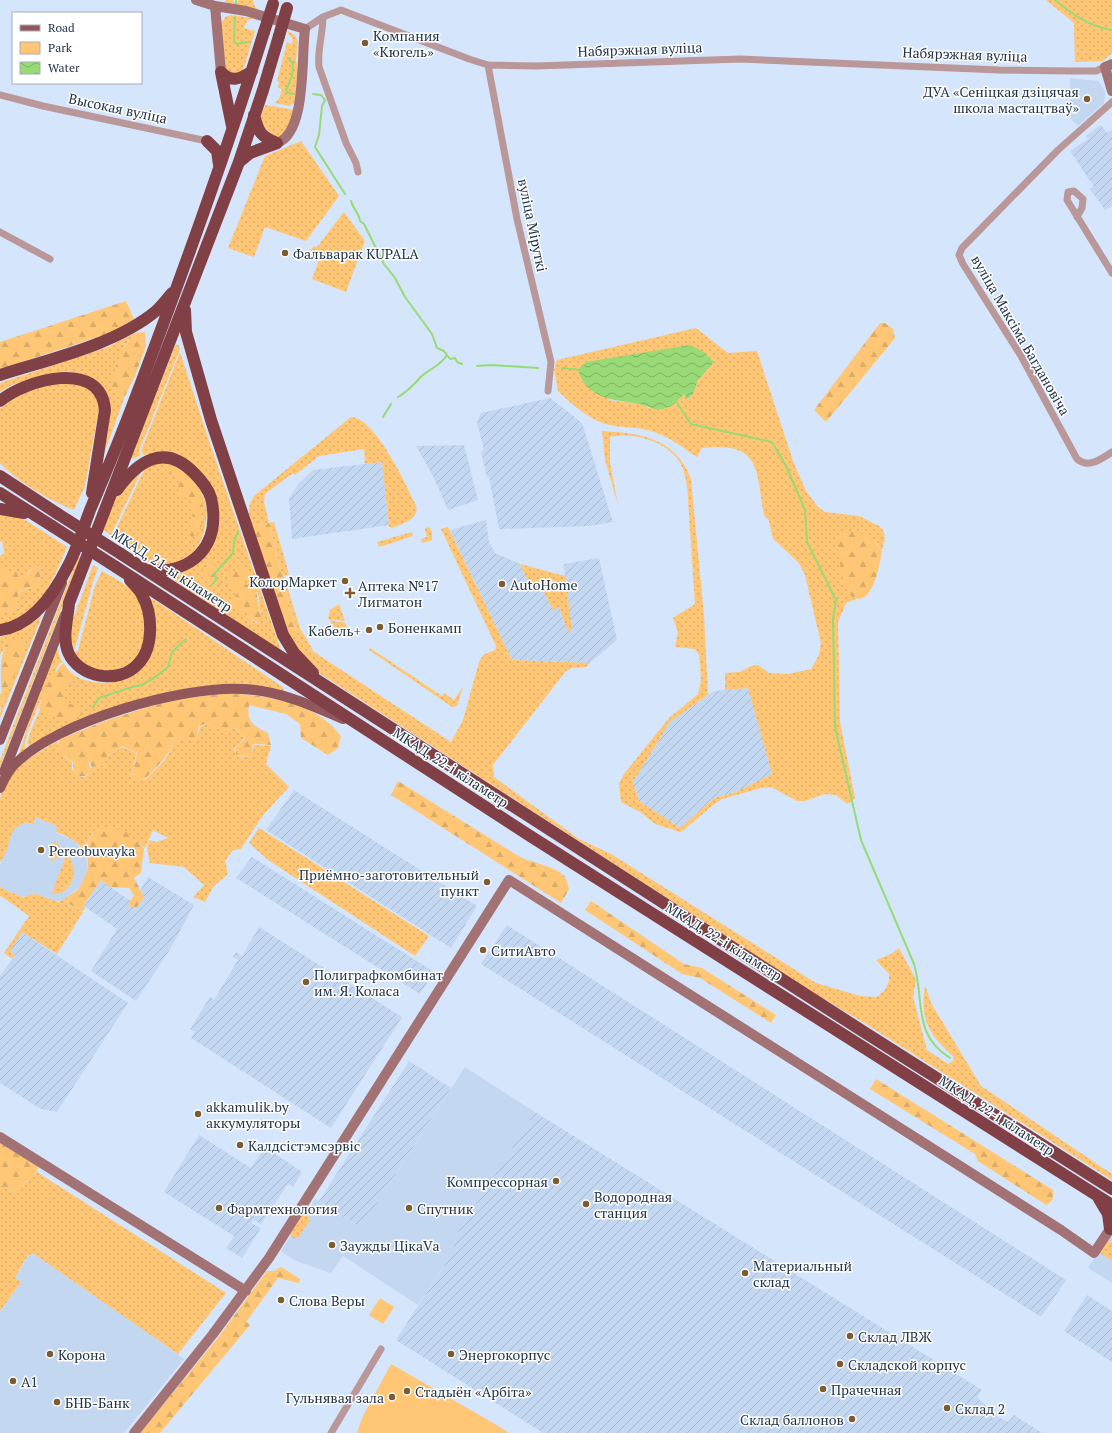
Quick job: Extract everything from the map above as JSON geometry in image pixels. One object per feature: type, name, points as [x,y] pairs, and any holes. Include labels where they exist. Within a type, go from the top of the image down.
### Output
[{"type":"highway","points":[[0,630],[18,625],[30,618],[50,596],[68,566],[126,422],[178,286],[233,129],[273,2]]},
{"type":"highway","points":[[120,569],[142,594],[149,619],[149,642],[147,651],[134,668],[118,675],[107,676],[90,673],[78,667],[66,646],[65,638],[69,603],[84,568],[106,506],[239,162],[288,4]]},
{"type":"highway","points":[[221,72],[230,79],[238,79],[252,71]]},
{"type":"highway","points":[[221,72],[233,129]]},
{"type":"highway","points":[[254,115],[259,133],[265,138],[277,143]]},
{"type":"highway","points":[[207,141],[215,140],[233,129]]},
{"type":"highway","points":[[207,141],[217,151],[219,168]]},
{"type":"highway","points":[[239,162],[250,153],[277,143]]},
{"type":"highway","points":[[0,375],[93,345],[124,331],[157,310],[178,286]]},
{"type":"highway","points":[[185,304],[186,332],[208,413],[283,635],[288,645],[306,666],[338,695]]},
{"type":"highway","points":[[0,401],[8,394],[22,388],[61,377],[80,379],[88,382],[102,397],[104,402],[104,419],[87,520]]},
{"type":"highway","points":[[106,506],[127,475],[136,467],[151,459],[162,458],[181,463],[191,470],[207,489],[211,497],[212,520],[211,532],[202,552],[185,566],[172,570],[160,571],[142,569]]},
{"type":"highway","points":[[0,472],[16,486]]},
{"type":"highway","name":"МКАД, 21-ы кіламетр","points":[[0,476],[328,688]]},
{"type":"highway","name":"МКАД, 21-ы кіламетр","points":[[0,493],[120,569],[321,701]]},
{"type":"highway","points":[[0,509],[10,509],[36,516]]},
{"type":"highway","name":"МКАД, 22-і кіламетр","points":[[328,688],[1112,1189]]},
{"type":"highway","name":"МКАД, 22-і кіламетр","points":[[321,701],[1112,1205]]},
{"type":"highway","points":[[1097,1180],[1112,1184]]},
{"type":"highway","points":[[1097,1196],[1108,1214],[1111,1229]]},
{"type":"main road","points":[[0,740],[49,619],[68,566]]},
{"type":"main road","points":[[1,780],[69,603]]},
{"type":"main road","points":[[0,788],[12,766],[40,745],[66,730],[106,715],[170,696],[218,688],[269,692],[316,707],[361,727]]},
{"type":"street","points":[[196,0],[216,3],[305,29],[298,118],[290,135],[277,143]]},
{"type":"street","points":[[216,3],[221,72]]},
{"type":"street","name":"Набярэжная вуліца","points":[[305,29],[323,17],[336,11],[346,11],[469,60],[488,64],[536,66],[740,59],[1007,70],[1096,71],[1109,65]]},
{"type":"street","points":[[323,17],[323,30],[318,58],[319,67],[346,143],[356,162],[358,172]]},
{"type":"street","name":"вуліца Міруткі","points":[[488,64],[517,219],[552,362],[548,391]]},
{"type":"street","points":[[1109,65],[1112,91]]},
{"type":"street","name":"Высокая вуліца","points":[[0,95],[43,106],[207,141]]},
{"type":"street","name":"вуліца Максіма Багдановіча","points":[[1112,102],[1058,150],[962,248],[959,255],[963,264],[1021,356],[1077,459],[1088,464],[1096,462],[1112,452]]},
{"type":"street","points":[[1077,216],[1112,274]]},
{"type":"street","points":[[0,232],[50,259]]},
{"type":"street","points":[[134,1433],[246,1291],[283,1236],[509,880],[1061,1230],[1094,1253],[1111,1229]]},
{"type":"street","points":[[0,1137],[246,1291]]},
{"type":"street","points":[[127,1433],[209,1330],[235,1306]]},
{"type":"street","points":[[331,1433],[381,1349]]},
{"type":"shaded area","name":"ДУА «Сеніцкая дзіцячая школа мастацтваў»","points":[[1070,78],[1098,81],[1105,91],[1104,103],[1078,126],[1071,119]]},
{"type":"shaded area","points":[[1101,125],[1107,133],[1112,130],[1112,206],[1105,210],[1090,189],[1094,187],[1070,151],[1088,139],[1086,136]]},
{"type":"shaded area","points":[[550,398],[582,423],[613,522],[589,526],[499,529],[489,477],[487,477],[481,452],[484,450],[477,422],[481,413]]},
{"type":"shaded area","points":[[464,445],[478,500],[448,510],[433,476],[416,446]]},
{"type":"shaded area","points":[[382,462],[389,525],[292,539],[289,498],[299,483],[313,470]]},
{"type":"shaded area","points":[[486,520],[489,542],[495,553],[520,564],[533,591],[542,588],[553,610],[559,607],[566,592],[564,564],[599,558],[617,640],[590,663],[512,660],[450,530]]},
{"type":"shaded area","points":[[748,688],[772,774],[736,792],[714,798],[680,828],[639,801],[633,782],[670,722],[714,691]]},
{"type":"shaded area","points":[[294,790],[477,906],[451,948],[266,830]]},
{"type":"shaded area","points":[[35,817],[57,826],[56,833],[74,840],[85,854],[88,869],[80,887],[61,901],[53,901],[36,894],[27,895],[26,898],[3,889],[0,886],[0,865],[14,828],[21,824],[34,824]]},
{"type":"shaded area","points":[[252,857],[434,972],[420,994],[236,878]]},
{"type":"shaded area","points":[[148,877],[194,905],[169,951],[136,1001],[91,971],[117,929],[84,906],[101,880],[133,903]]},
{"type":"shaded area","points":[[507,925],[1066,1280],[1041,1317],[481,964]]},
{"type":"shaded area","points":[[259,927],[402,1017],[331,1128],[191,1038],[195,1032],[190,1029],[210,997],[214,1000],[238,960],[233,957],[236,952],[242,956]]},
{"type":"shaded area","points":[[22,932],[128,1003],[57,1112],[41,1109],[0,1083],[0,976],[15,955],[9,951]]},
{"type":"shaded area","points":[[409,1061],[451,1088],[361,1228],[319,1201]]},
{"type":"shaded area","points":[[465,1067],[535,1112],[458,1232],[450,1257],[418,1305],[343,1256],[331,1273],[296,1261],[281,1251],[315,1199],[361,1228]]},
{"type":"shaded area","points":[[535,1112],[982,1390],[977,1397],[998,1417],[1008,1422],[1014,1415],[1042,1433],[543,1433],[396,1340],[450,1257],[458,1232]]},
{"type":"shaded area","points":[[199,1135],[251,1168],[265,1147],[302,1172],[293,1187],[288,1184],[261,1224],[253,1220],[251,1223],[261,1228],[242,1258],[226,1248],[234,1236],[164,1192]]},
{"type":"shaded area","points":[[1112,1231],[1112,1283],[1088,1268]]},
{"type":"shaded area","points":[[34,1254],[184,1359],[124,1433],[0,1433],[0,1311],[21,1282],[15,1278],[29,1255]]},
{"type":"shaded area","points":[[1087,1295],[1112,1311],[1112,1362],[1064,1331]]},
{"type":"green space","points":[[225,0],[233,0],[234,3],[238,3],[238,0],[253,0],[254,5],[258,10],[230,6]]},
{"type":"green space","points":[[1046,0],[1112,0],[1112,53],[1103,61],[1075,62],[1074,23]]},
{"type":"green space","points":[[231,15],[257,19],[250,19],[247,21],[244,28],[255,31],[243,71],[237,75],[226,70],[220,26],[225,17]]},
{"type":"green space","points":[[288,31],[295,35],[298,42],[296,60],[299,75],[294,103],[289,106],[275,103],[279,99],[282,89],[278,88],[279,82],[277,81],[287,42],[291,44],[293,40]]},
{"type":"green space","points":[[266,105],[295,110],[289,130],[277,139],[259,124],[261,112]]},
{"type":"green space","points":[[301,141],[339,196],[306,241],[265,227],[254,257],[228,248],[265,156]]},
{"type":"green space","points":[[344,212],[365,241],[346,292],[312,279],[319,260],[308,253],[314,246],[317,247]]},
{"type":"green space","points":[[126,301],[134,319],[113,332],[0,369],[0,342]]},
{"type":"green space","points":[[880,323],[885,323],[893,329],[895,338],[826,422],[814,410]]},
{"type":"green space","points":[[696,328],[728,353],[757,351],[793,461],[806,491],[818,507],[825,512],[859,516],[879,526],[883,530],[885,538],[882,551],[875,541],[849,594],[856,599],[846,603],[838,622],[840,722],[855,798],[847,804],[836,795],[825,794],[805,801],[797,801],[771,787],[761,788],[722,799],[680,832],[655,824],[640,812],[621,802],[619,783],[624,774],[669,718],[698,694],[701,680],[699,655],[695,649],[675,647],[678,632],[673,618],[695,604],[688,492],[683,469],[671,452],[652,441],[631,436],[610,437],[610,463],[618,505],[605,460],[602,431],[643,436],[655,440],[676,454],[684,465],[691,479],[704,615],[708,695],[670,722],[633,782],[639,801],[680,828],[714,798],[736,792],[772,774],[748,688],[725,690],[725,673],[740,672],[751,666],[758,665],[769,673],[788,674],[811,669],[819,655],[821,643],[805,575],[798,562],[773,539],[769,521],[764,515],[756,472],[752,462],[745,454],[735,449],[721,447],[702,448],[697,457],[660,434],[640,428],[615,426],[591,418],[558,391],[554,369],[557,360]],"holes":[[[698,380],[693,394],[688,399],[684,394],[667,408],[649,408],[641,404],[607,400]]]},
{"type":"green space","points":[[145,332],[146,346],[135,376],[125,396],[113,392],[113,376],[122,353],[135,333]]},
{"type":"green space","points":[[135,333],[125,346],[113,392],[125,396],[98,470],[107,413],[81,374],[67,371],[14,384],[0,392],[0,383],[108,347]]},
{"type":"green space","points":[[178,344],[180,349],[139,451],[141,455],[133,459],[131,457],[175,346]]},
{"type":"green space","points":[[180,352],[282,653],[171,578],[170,576],[211,543],[206,480],[149,454],[144,455],[141,451]],"holes":[[[236,572],[245,580],[244,583],[258,593],[261,616],[258,624],[247,616],[249,610],[238,594],[240,591],[234,589],[232,579]]]},
{"type":"green space","points":[[62,382],[80,383],[93,391],[100,403],[85,486],[74,510],[55,502],[25,484],[0,463],[0,409],[6,403],[21,395]]},
{"type":"green space","points":[[351,417],[360,420],[370,428],[389,454],[416,505],[417,510],[413,518],[410,520],[392,528],[387,525],[389,524],[382,462],[365,464],[364,449],[319,456],[295,475],[293,473],[265,494],[264,502],[269,523],[252,526],[249,506],[255,495]]},
{"type":"green space","points":[[150,463],[169,463],[180,468],[199,486],[205,501],[207,513],[204,533],[192,554],[178,562],[161,565],[150,563],[124,547],[125,544],[113,536],[144,470]]},
{"type":"green space","points":[[167,465],[177,469],[192,479],[201,493],[202,528],[192,537],[188,533],[193,515],[191,502],[189,498],[182,497],[178,492],[179,480],[165,469]]},
{"type":"green space","points":[[142,470],[111,535],[103,530],[118,492]]},
{"type":"green space","points":[[0,512],[16,514],[67,547],[48,588],[35,606],[17,620],[0,626],[0,609],[4,612],[16,609],[19,594],[21,591],[32,587],[38,582],[41,570],[38,566],[30,570],[28,575],[23,579],[19,577],[16,572],[4,570],[0,565],[0,556],[4,553],[2,541],[0,542]]},
{"type":"green space","points":[[274,522],[289,574],[284,576],[300,628],[314,652],[451,742],[463,720],[479,662],[483,655],[495,650],[496,646],[441,529],[448,527],[512,660],[590,663],[586,667],[572,668],[566,671],[493,765],[494,777],[579,839],[611,854],[816,983],[860,996],[877,997],[885,990],[889,981],[889,974],[876,960],[891,954],[899,948],[916,980],[913,997],[927,1050],[948,1064],[953,1061],[954,1057],[938,1041],[928,1026],[924,1008],[925,985],[931,1003],[981,1086],[1112,1174],[1112,1180],[866,1024],[814,993],[316,671],[289,642],[296,631],[269,523]]},
{"type":"green space","points":[[269,523],[296,632],[289,642],[252,526]]},
{"type":"green space","points":[[429,527],[432,532],[432,540],[423,543],[421,539],[427,537],[425,528]]},
{"type":"green space","points":[[845,531],[857,532],[870,538],[882,551],[878,571],[872,587],[869,593],[859,599],[854,598],[850,594],[846,588],[842,576],[837,544]]},
{"type":"green space","points":[[412,532],[413,536],[379,547],[377,542]]},
{"type":"green space","points":[[78,557],[81,558],[0,767],[0,760]]},
{"type":"green space","points":[[211,560],[217,564],[213,572],[213,579],[202,578],[207,561]]},
{"type":"green space","points":[[520,564],[565,576],[572,630],[568,631],[559,607],[553,610],[542,588],[533,591]]},
{"type":"green space","points":[[0,565],[4,570],[16,572],[19,577],[23,579],[28,575],[34,565],[38,566],[41,570],[38,582],[32,587],[19,593],[16,609],[4,612],[0,609]]},
{"type":"green space","points":[[93,565],[98,568],[75,648],[73,650],[70,636],[72,622]]},
{"type":"green space","points":[[238,566],[243,568],[248,577],[245,583],[247,585],[251,583],[255,585],[261,616],[260,624],[247,616],[248,610],[240,611],[236,608],[232,600],[239,591],[235,591],[233,586],[229,588],[226,584],[227,581],[231,579],[228,576],[230,570],[236,572]]},
{"type":"green space","points":[[102,571],[125,585],[137,596],[142,609],[145,626],[142,650],[135,661],[116,670],[108,671],[95,670],[87,667],[74,653],[78,650],[95,586]]},
{"type":"green space","points":[[153,599],[284,688],[284,691],[241,684],[184,689],[29,746],[27,743],[31,730],[59,667],[64,663],[72,674],[85,680],[99,683],[116,681],[140,667],[150,601]]},
{"type":"green space","points":[[339,604],[345,621],[328,619],[330,610]]},
{"type":"green space","points":[[42,616],[0,718],[3,699],[20,661],[25,642],[7,643],[0,655],[0,637],[23,629]]},
{"type":"green space","points":[[329,620],[345,623],[348,631],[336,629]]},
{"type":"green space","points":[[19,638],[25,642],[24,651],[0,709],[0,695],[2,692],[1,666],[3,653],[7,643]]},
{"type":"green space","points":[[57,648],[62,662],[58,665],[32,720],[25,749],[19,754],[34,704]]},
{"type":"green space","points":[[370,648],[442,696],[444,693],[454,700],[463,687],[457,706],[452,707],[369,650]]},
{"type":"green space","points":[[65,668],[74,675],[63,696],[69,704],[83,708],[81,715],[63,721],[52,716],[44,716],[39,708],[45,689],[54,672]]},
{"type":"green space","points":[[229,693],[275,699],[305,708],[319,715],[341,736],[338,748],[328,755],[301,738],[300,724],[286,714],[249,705],[248,711],[252,723],[268,733],[271,745],[253,744],[251,757],[236,755],[235,749],[246,738],[233,727],[223,732],[208,723],[199,726],[197,739],[175,741],[164,759],[145,779],[131,780],[137,753],[122,746],[106,757],[104,765],[92,767],[87,758],[91,769],[86,776],[78,776],[73,769],[73,762],[61,753],[58,747],[60,739],[105,721],[151,706],[177,699]]},
{"type":"green space","points":[[208,723],[223,732],[233,727],[245,738],[234,749],[236,756],[251,757],[254,745],[271,746],[266,764],[289,787],[263,815],[241,849],[233,850],[225,861],[228,874],[213,887],[205,902],[193,897],[204,885],[184,867],[150,863],[147,849],[149,840],[156,842],[168,838],[153,830],[145,848],[132,837],[121,831],[110,829],[93,831],[86,846],[87,860],[83,849],[76,842],[56,832],[57,826],[35,817],[34,824],[24,824],[18,826],[14,830],[4,856],[0,862],[0,799],[8,780],[22,764],[30,758],[57,741],[62,754],[72,762],[72,769],[78,776],[86,777],[92,767],[104,765],[106,757],[122,747],[136,753],[131,780],[145,780],[165,760],[175,741],[197,739],[200,727]]},
{"type":"green space","points":[[398,781],[520,857],[550,867],[561,873],[566,878],[569,889],[561,903],[391,795]]},
{"type":"green space","points":[[110,828],[126,832],[144,848],[141,873],[134,878],[144,897],[137,907],[130,907],[129,902],[134,896],[129,888],[110,887],[101,880],[84,905],[85,909],[82,911],[66,902],[80,887],[88,869],[87,846],[93,831]]},
{"type":"green space","points":[[259,828],[429,936],[415,956],[268,860],[249,843]]},
{"type":"green space","points":[[55,841],[60,850],[58,856],[51,862],[52,845]]},
{"type":"green space","points":[[66,856],[71,859],[74,876],[68,888],[60,893],[52,893]]},
{"type":"green space","points":[[0,886],[3,889],[25,898],[27,895],[36,894],[58,902],[79,889],[66,902],[83,912],[57,954],[22,932],[10,951],[15,955],[12,959],[4,953],[29,916],[1,896],[0,897]]},
{"type":"green space","points":[[591,901],[684,964],[702,968],[776,1015],[771,1023],[700,978],[682,974],[585,910]]},
{"type":"green space","points":[[876,1079],[1053,1190],[1052,1201],[1046,1205],[978,1161],[975,1154],[870,1089]]},
{"type":"green space","points":[[0,1140],[38,1167],[37,1172],[14,1191],[0,1185]]},
{"type":"green space","points":[[37,1172],[226,1293],[178,1354],[34,1254],[28,1255],[15,1278],[21,1282],[0,1311],[0,1185],[14,1191]]},
{"type":"green space","points":[[301,1215],[307,1215],[310,1220],[298,1238],[292,1238],[290,1233]]},
{"type":"green space","points":[[1108,1239],[1112,1242],[1112,1261],[1099,1252]]},
{"type":"green space","points":[[281,1267],[300,1279],[299,1283],[278,1278],[246,1322],[250,1325],[160,1433],[140,1433],[217,1339],[267,1271],[274,1271]]},
{"type":"green space","points":[[380,1298],[394,1307],[383,1324],[369,1315]]},
{"type":"green space","name":"Стадыён «Арбіта»","points":[[391,1364],[509,1433],[357,1433],[362,1418]]},
{"type":"water","points":[[690,345],[704,352],[714,362],[698,380],[693,394],[688,399],[684,394],[669,407],[662,409],[656,409],[602,396],[588,387],[582,380],[578,370],[586,362]]},
{"type":"waterway","points":[[1055,0],[1075,15],[1089,23],[1112,30]]},
{"type":"waterway","points":[[235,17],[234,42],[237,44],[248,42]]},
{"type":"waterway","points":[[288,58],[293,64],[292,76],[286,90],[288,93],[293,94]]},
{"type":"waterway","points":[[313,94],[321,95],[325,100],[322,106],[319,135],[315,147],[345,194]]},
{"type":"waterway","points":[[351,201],[360,221],[364,224],[384,264],[395,278],[405,297],[432,334],[437,348],[444,351],[447,355],[440,363],[425,373],[398,397]]},
{"type":"waterway","points":[[447,355],[450,359],[455,358],[457,362],[462,364]]},
{"type":"waterway","points":[[477,366],[491,365],[538,368]]},
{"type":"waterway","points":[[562,368],[581,370]]},
{"type":"waterway","points":[[675,400],[691,424],[772,442],[787,468],[805,510],[807,542],[836,600],[833,618],[835,727],[861,840],[914,964],[925,1027],[930,1038],[938,1049],[950,1058]]},
{"type":"waterway","points":[[383,417],[391,404]]},
{"type":"waterway","points":[[212,585],[216,580],[215,573],[233,553],[234,542],[238,531]]},
{"type":"waterway","points":[[93,707],[99,698],[141,685],[156,676],[168,667],[172,652],[186,639]]},
{"type":"place","name":"Компания «Кюгель»","points":[[365,43]]},
{"type":"place","name":"ДУА «Сеніцкая дзіцячая школа мастацтваў»","points":[[1087,99]]},
{"type":"place","name":"Фальварак KUPALA","points":[[285,253]]},
{"type":"place","name":"КолорМаркет","points":[[345,581]]},
{"type":"place","name":"AutoHome","points":[[502,584]]},
{"type":"place","name":"Аптека №17 Лигматон","points":[[350,593]]},
{"type":"place","name":"Боненкамп","points":[[380,627]]},
{"type":"place","name":"Кабель+","points":[[369,630]]},
{"type":"place","name":"Pereobuvayka","points":[[41,850]]},
{"type":"place","name":"Приёмно-заготовительный пункт","points":[[487,882]]},
{"type":"place","name":"СитиАвто","points":[[483,950]]},
{"type":"place","name":"Полиграфкомбинат им. Я. Коласа","points":[[306,982]]},
{"type":"place","name":"akkamulik.by аккумуляторы","points":[[198,1114]]},
{"type":"place","name":"Калдсістэмсэрвіс","points":[[240,1145]]},
{"type":"place","name":"Компрессорная","points":[[556,1181]]},
{"type":"place","name":"Водородная станция","points":[[586,1204]]},
{"type":"place","name":"Фармтехнология","points":[[219,1208]]},
{"type":"place","name":"Спутник","points":[[409,1208]]},
{"type":"place","name":"Заужды ЦікаVа","points":[[332,1245]]},
{"type":"place","name":"Материальный склад","points":[[745,1273]]},
{"type":"place","name":"Слова Веры","points":[[281,1300]]},
{"type":"place","name":"Склад ЛВЖ","points":[[850,1336]]},
{"type":"place","name":"Корона","points":[[50,1354]]},
{"type":"place","name":"Энергокорпус","points":[[451,1354]]},
{"type":"place","name":"Складской корпус","points":[[840,1364]]},
{"type":"place","name":"A1","points":[[13,1381]]},
{"type":"place","name":"Прачечная","points":[[823,1389]]},
{"type":"place","name":"Стадыён «Арбіта»","points":[[407,1391]]},
{"type":"place","name":"Гульнявая зала","points":[[392,1397]]},
{"type":"place","name":"БНБ-Банк","points":[[57,1402]]},
{"type":"place","name":"Склад 2","points":[[947,1408]]},
{"type":"place","name":"Склад баллонов","points":[[852,1419]]}]
